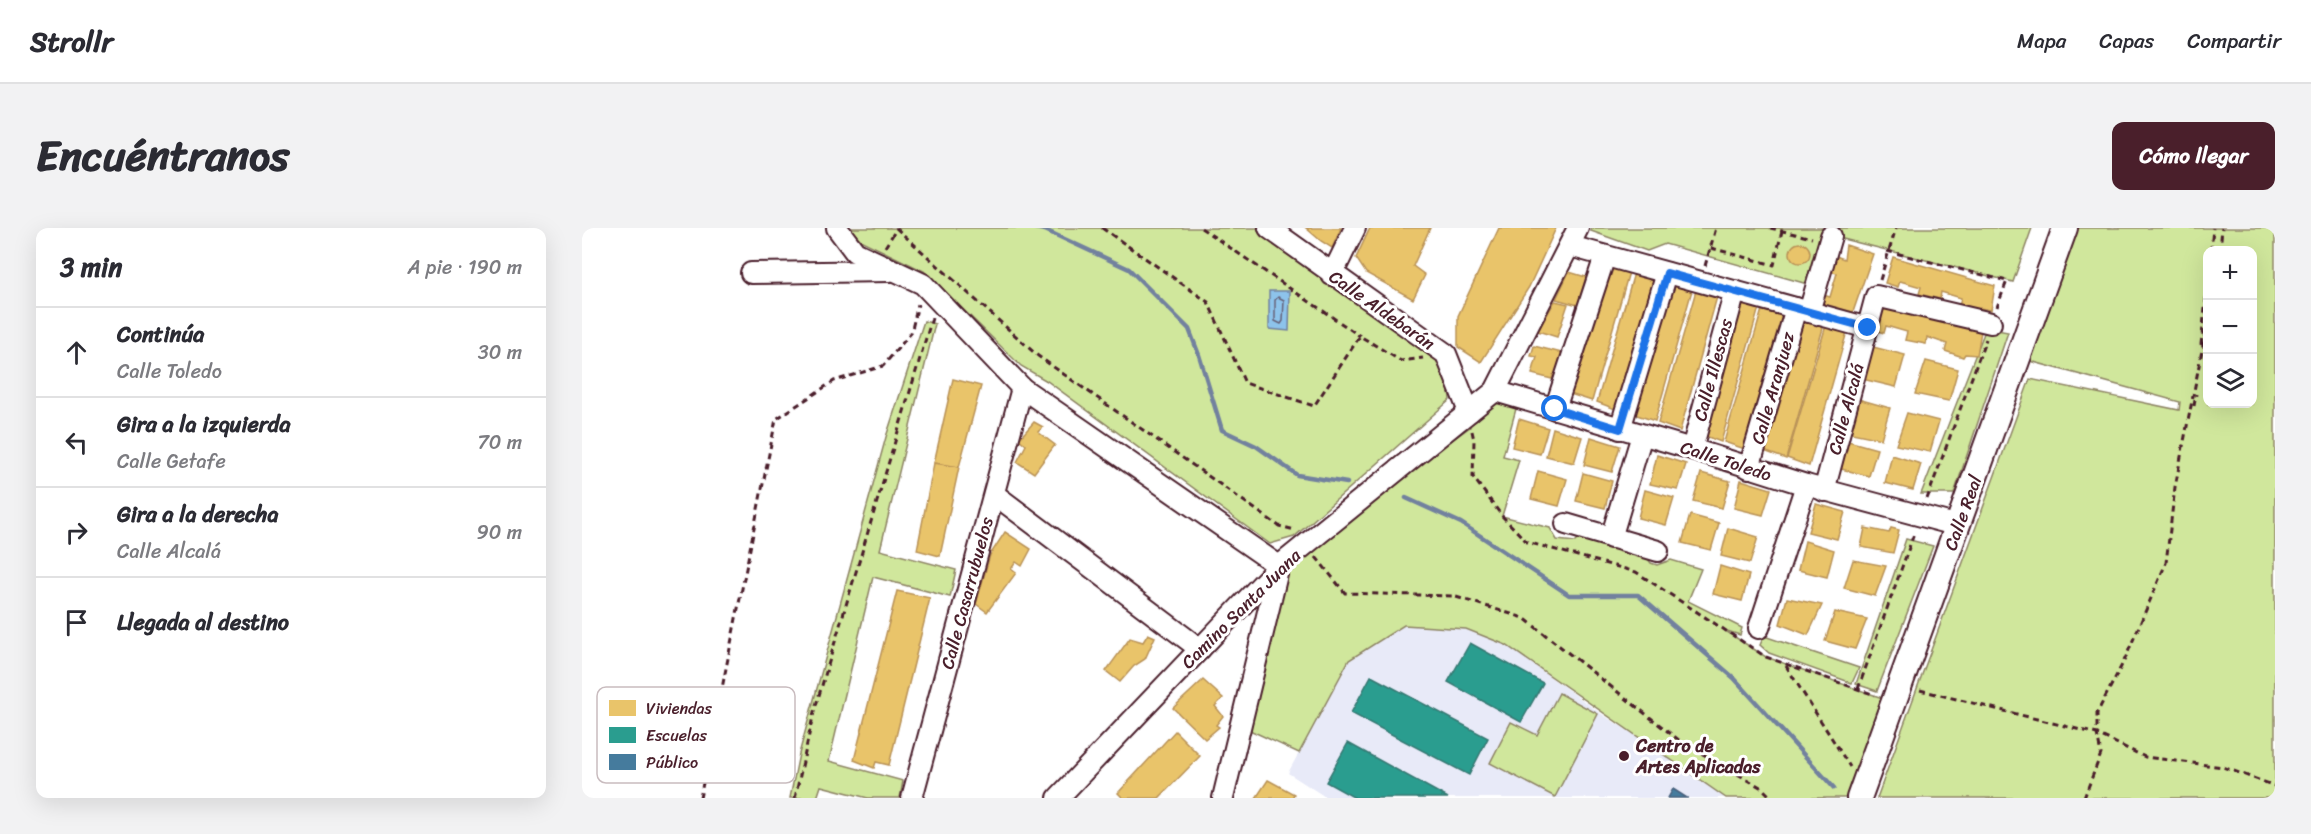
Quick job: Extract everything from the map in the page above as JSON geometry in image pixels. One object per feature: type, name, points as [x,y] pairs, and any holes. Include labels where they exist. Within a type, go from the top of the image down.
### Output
[{"type":"street","points":[[837,228],[855,252],[923,285],[1022,388],[1279,566],[1223,798]]},
{"type":"street","name":"Calle Aldebarán","points":[[1269,228],[1446,354],[1470,412]]},
{"type":"street","points":[[1332,275],[1355,228]]},
{"type":"street","points":[[1496,391],[1578,228]]},
{"type":"street","name":"Calle Real","points":[[1861,793],[2065,228]]},
{"type":"street","name":"Calle Aranjuez","points":[[1749,468],[1802,310],[1830,239]]},
{"type":"street","points":[[1570,246],[1868,328]]},
{"type":"street","points":[[1555,409],[1605,256]]},
{"type":"street","points":[[751,273],[895,271]]},
{"type":"street","points":[[1620,429],[1667,273]]},
{"type":"street","name":"Calle Illescas","points":[[1692,449],[1735,291]]},
{"type":"street","points":[[1876,296],[1991,323]]},
{"type":"street","name":"Calle Alcalá","points":[[1759,628],[1815,488],[1868,328],[1876,296]]},
{"type":"street","name":"Calle Casarrubuelos","points":[[912,798],[1022,388]]},
{"type":"street","name":"Calle Toledo","points":[[1496,391],[1815,488],[1959,526]]},
{"type":"street","name":"Camino Santa Juana","points":[[1058,798],[1279,566],[1496,391]]},
{"type":"street","points":[[1611,538],[1642,435]]},
{"type":"street","points":[[994,494],[1200,649]]},
{"type":"street","points":[[1566,524],[1658,551]]},
{"type":"path","points":[[875,261],[896,228],[1038,356],[1279,526],[1317,535]]},
{"type":"path","points":[[1102,228],[1208,302],[1245,383],[1314,406],[1360,336]]},
{"type":"path","points":[[1202,228],[1360,336],[1401,361],[1446,354]]},
{"type":"path","points":[[1701,282],[1716,228]]},
{"type":"path","points":[[1770,228],[1830,239]]},
{"type":"path","points":[[1876,296],[1887,251],[1896,228]]},
{"type":"path","points":[[2211,246],[2213,228]]},
{"type":"path","points":[[2220,246],[2222,228]]},
{"type":"path","points":[[1711,248],[1774,265],[1782,231]]},
{"type":"path","points":[[1858,689],[2007,281],[1887,251]]},
{"type":"path","points":[[723,687],[777,419],[834,381],[883,366],[911,333],[923,285]]},
{"type":"path","points":[[795,798],[814,712],[938,300]]},
{"type":"path","points":[[2194,406],[2206,300]]},
{"type":"path","points":[[2084,798],[2101,754],[2097,734],[2097,713],[2126,659],[2166,563],[2175,487],[2203,345]]},
{"type":"path","points":[[1470,412],[1474,440],[1473,477],[1502,516],[1527,542],[1636,572],[1766,657],[1858,689],[1897,693],[2097,734],[2145,757],[2223,767],[2275,786]]},
{"type":"path","points":[[1315,555],[1345,593],[1453,596],[1524,618],[1680,741],[1762,788],[1772,798]]},
{"type":"path","points":[[1785,664],[1861,793]]},
{"type":"path","points":[[700,798],[703,783]]},
{"type":"shaded area","points":[[1404,625],[1466,629],[1506,645],[1603,715],[1733,798],[1327,798],[1288,773],[1349,660]]},
{"type":"green space","points":[[849,228],[1271,228],[1446,354],[1450,400],[1294,537],[1270,544],[1047,381],[1021,366],[924,271],[862,241]]},
{"type":"green space","points":[[1592,228],[2032,228],[2013,282],[1831,236],[1811,285],[1665,244],[1647,251],[1591,231]]},
{"type":"green space","points":[[2072,228],[2275,228],[2275,798],[1877,798],[2030,379],[2179,410],[2180,402],[2019,358]]},
{"type":"green space","points":[[924,321],[935,324],[880,550],[956,570],[950,597],[873,577],[829,761],[903,781],[900,798],[868,798],[821,786],[817,798],[790,798],[793,783],[795,783],[799,754],[886,437]]},
{"type":"green space","points":[[1986,328],[2008,332],[1954,494],[1921,494]]},
{"type":"green space","points":[[1495,391],[1519,398],[1503,456],[1519,460],[1502,516],[1550,528],[1557,540],[1575,542],[1581,536],[1644,554],[1651,563],[1657,565],[1671,560],[1701,569],[1688,601],[1742,628],[1740,635],[1724,630],[1766,657],[1888,700],[1850,798],[1726,798],[1506,645],[1466,629],[1404,625],[1349,660],[1299,753],[1241,726],[1279,566],[1470,427],[1469,412]]},
{"type":"green space","points":[[1906,539],[1933,546],[1877,691],[1856,684]]},
{"type":"green space","points":[[1764,636],[1859,668],[1852,683],[1769,653],[1760,645]]},
{"type":"green space","points":[[1559,693],[1598,714],[1555,797],[1490,763],[1511,722],[1537,735]]},
{"type":"water","points":[[1269,291],[1290,291],[1289,331],[1269,329]]},
{"type":"building: Viviendas","points":[[1306,228],[1341,228],[1332,248]]},
{"type":"building: Viviendas","points":[[1370,228],[1430,228],[1413,266],[1425,275],[1413,299],[1366,273],[1356,258]]},
{"type":"building: Viviendas","points":[[1499,228],[1556,228],[1529,287],[1481,362],[1458,347],[1458,316]]},
{"type":"building: Viviendas","points":[[1800,243],[1807,246],[1810,253],[1807,260],[1800,263],[1793,260],[1790,253],[1793,246]]},
{"type":"building: Viviendas","points":[[1846,245],[1873,254],[1853,312],[1821,303],[1823,295],[1830,297],[1837,273],[1828,271],[1833,255],[1844,259]]},
{"type":"building: Viviendas","points":[[1893,257],[1995,286],[1991,310],[1980,308],[1977,311],[1959,305],[1961,298],[1941,292],[1940,299],[1919,294],[1921,287],[1900,281],[1898,287],[1885,283]]},
{"type":"building: Viviendas","points":[[1611,260],[1631,265],[1592,401],[1570,394]]},
{"type":"building: Viviendas","points":[[1636,266],[1657,272],[1618,410],[1597,402]]},
{"type":"building: Viviendas","points":[[1569,272],[1586,277],[1578,305],[1556,299]]},
{"type":"building: Viviendas","points":[[1673,278],[1694,283],[1655,421],[1634,414]]},
{"type":"building: Viviendas","points":[[1697,287],[1718,293],[1680,431],[1658,423]]},
{"type":"building: Viviendas","points":[[1739,298],[1760,304],[1721,442],[1700,434]]},
{"type":"building: Viviendas","points":[[1555,301],[1568,304],[1557,337],[1538,331]]},
{"type":"building: Viviendas","points":[[1879,303],[1981,331],[1977,355],[1965,354],[1963,357],[1945,351],[1947,344],[1927,337],[1926,344],[1905,340],[1907,332],[1886,326],[1884,333],[1871,329]]},
{"type":"building: Viviendas","points":[[1763,306],[1784,311],[1745,449],[1724,442]]},
{"type":"building: Viviendas","points":[[1804,315],[1825,321],[1786,459],[1764,451]]},
{"type":"building: Viviendas","points":[[1827,322],[1848,328],[1809,466],[1787,458]]},
{"type":"building: Viviendas","points":[[1534,346],[1562,353],[1557,377],[1553,375],[1552,379],[1532,374],[1537,357],[1531,356]]},
{"type":"building: Viviendas","points":[[1873,347],[1905,355],[1896,387],[1862,379]]},
{"type":"building: Viviendas","points":[[1926,361],[1958,369],[1949,401],[1915,394]]},
{"type":"building: Viviendas","points":[[953,379],[981,386],[959,467],[934,463]]},
{"type":"building: Viviendas","points":[[1858,399],[1890,408],[1881,439],[1847,432]]},
{"type":"building: Viviendas","points":[[1907,413],[1939,421],[1930,452],[1896,445]]},
{"type":"building: Viviendas","points":[[1519,419],[1548,428],[1540,454],[1512,447]]},
{"type":"building: Viviendas","points":[[1034,422],[1043,427],[1038,432],[1055,445],[1034,473],[1017,462],[1026,445],[1019,439]]},
{"type":"building: Viviendas","points":[[1553,428],[1582,437],[1574,463],[1546,456]]},
{"type":"building: Viviendas","points":[[1591,437],[1620,446],[1612,472],[1584,465]]},
{"type":"building: Viviendas","points":[[1848,441],[1877,449],[1869,476],[1841,469]]},
{"type":"building: Viviendas","points":[[1657,455],[1686,464],[1678,490],[1650,484]]},
{"type":"building: Viviendas","points":[[1892,455],[1921,464],[1913,490],[1885,483]]},
{"type":"building: Viviendas","points":[[934,463],[959,467],[940,556],[917,550]]},
{"type":"building: Viviendas","points":[[1538,471],[1567,479],[1559,506],[1531,499]]},
{"type":"building: Viviendas","points":[[1583,473],[1612,481],[1605,508],[1576,501]]},
{"type":"building: Viviendas","points":[[1701,473],[1730,481],[1722,508],[1693,501]]},
{"type":"building: Viviendas","points":[[1741,480],[1771,489],[1763,515],[1734,508]]},
{"type":"building: Viviendas","points":[[1645,490],[1674,498],[1666,525],[1638,518]]},
{"type":"building: Viviendas","points":[[1816,504],[1845,512],[1837,539],[1808,532]]},
{"type":"building: Viviendas","points":[[1690,515],[1719,523],[1711,550],[1682,543]]},
{"type":"building: Viviendas","points":[[1728,528],[1758,537],[1750,563],[1721,556]]},
{"type":"building: Viviendas","points":[[1865,528],[1889,533],[1891,528],[1899,530],[1893,553],[1861,547]]},
{"type":"building: Viviendas","points":[[1005,532],[1031,549],[1022,566],[1016,562],[1011,569],[1016,573],[987,612],[976,604],[990,555]]},
{"type":"building: Viviendas","points":[[1805,541],[1834,550],[1827,577],[1798,570]]},
{"type":"building: Viviendas","points":[[1853,560],[1886,566],[1875,596],[1844,588]]},
{"type":"building: Viviendas","points":[[1720,566],[1749,575],[1742,601],[1713,594]]},
{"type":"building: Viviendas","points":[[897,591],[930,598],[889,765],[876,762],[874,768],[854,760]]},
{"type":"building: Viviendas","points":[[1787,598],[1822,605],[1808,635],[1780,624]]},
{"type":"building: Viviendas","points":[[1835,612],[1867,619],[1855,649],[1825,641]]},
{"type":"building: Viviendas","points":[[1148,634],[1155,637],[1145,659],[1134,666],[1120,682],[1106,671],[1130,638],[1143,642]]},
{"type":"building: Viviendas","points":[[1203,680],[1223,698],[1215,706],[1223,716],[1216,725],[1219,727],[1205,739],[1173,708]]},
{"type":"building: Viviendas","points":[[1175,731],[1200,756],[1159,798],[1123,798],[1118,793]]},
{"type":"building: Viviendas","points":[[1268,780],[1294,794],[1292,798],[1256,798]]},
{"type":"building: Escuelas","points":[[1470,643],[1543,683],[1521,722],[1448,682]]},
{"type":"building: Escuelas","points":[[1371,676],[1488,738],[1469,775],[1351,713]]},
{"type":"building: Escuelas","points":[[1348,743],[1448,798],[1355,798],[1326,782]]},
{"type":"building: Público","name":"Centro de Artes Aplicadas","points":[[1673,789],[1687,798],[1668,798]]},
{"type":"waterway","points":[[1035,228],[1045,230],[1129,269],[1189,329],[1222,430],[1256,446],[1297,475],[1347,483]]},
{"type":"waterway","points":[[1406,498],[1461,523],[1569,595],[1638,595],[1734,678],[1834,788]]},
{"type":"place","name":"Centro de Artes Aplicadas","points":[[1624,756]]},
{"type":"route","points":[[1555,409],[1620,429],[1667,273],[1868,328]]}]
